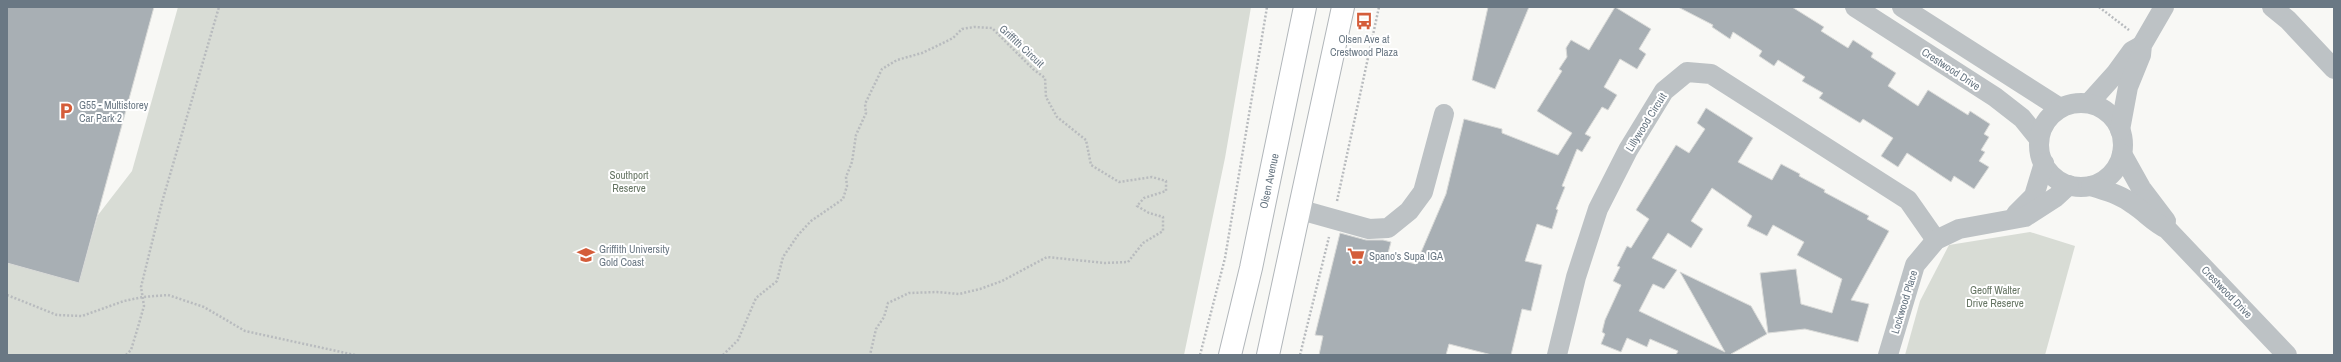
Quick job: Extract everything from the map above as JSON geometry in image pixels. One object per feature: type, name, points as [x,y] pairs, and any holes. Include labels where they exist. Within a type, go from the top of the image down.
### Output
[{"type":"main road","name":"Olsen Avenue","points":[[1230,355],[1251,268],[1305,7]]},
{"type":"main road","points":[[1268,355],[1343,7]]},
{"type":"street","name":"Crestwood Drive","points":[[1855,7],[1995,97],[2022,118],[2040,139]]},
{"type":"street","points":[[1902,7],[2060,108]]},
{"type":"street","points":[[2120,130],[2127,94],[2141,55],[2143,44],[2164,7]]},
{"type":"street","points":[[2272,7],[2288,20],[2334,69]]},
{"type":"street","points":[[2089,103],[2116,73],[2132,51],[2143,44]]},
{"type":"street","name":"Lillywood Circuit","points":[[1557,355],[1576,277],[1598,209],[1628,150],[1664,91],[1687,72],[1711,74],[1908,200],[1936,240]]},
{"type":"street","points":[[2078,102],[2089,103],[2102,108],[2113,118],[2120,130],[2123,142],[2122,154],[2118,165],[2110,175],[2091,186],[2069,185],[2056,179],[2044,163],[2040,156],[2040,139],[2042,129],[2048,118],[2060,108],[2078,102]]},
{"type":"street","points":[[1300,210],[1369,229],[1388,228],[1409,211],[1423,192],[1444,114]]},
{"type":"street","name":"Crestwood Drive","points":[[2122,154],[2141,188],[2165,220],[2167,229]]},
{"type":"street","points":[[2012,219],[2034,196],[2044,163]]},
{"type":"street","name":"Lockwood Place","points":[[1888,355],[1915,266],[1936,240],[1959,229],[2025,217],[2036,211],[2069,185]]},
{"type":"street","name":"Crestwood Drive","points":[[2091,186],[2116,194],[2134,204],[2156,224],[2167,229],[2287,355]]},
{"type":"path","points":[[126,355],[131,350],[144,306],[141,287],[162,202],[219,7]]},
{"type":"path","points":[[1200,355],[1225,258],[1267,7]]},
{"type":"path","points":[[1300,355],[1333,219],[1380,7]]},
{"type":"path","points":[[2099,7],[2143,44]]},
{"type":"path","name":"Griffith Circuit","points":[[723,355],[738,340],[756,298],[777,282],[783,257],[798,236],[811,221],[843,199],[847,186],[846,177],[852,162],[856,136],[866,113],[866,104],[882,70],[897,60],[922,53],[953,38],[962,29],[974,27],[992,28],[1003,37],[1012,50],[1045,78],[1046,97],[1057,117],[1086,140],[1091,165],[1119,182],[1152,177],[1166,181],[1166,191],[1144,198],[1137,206],[1149,213],[1163,216],[1163,231],[1143,243],[1128,262],[1105,263],[1047,257],[1002,281],[980,289],[959,294],[937,292],[909,293],[888,303],[884,318],[876,329],[870,355]]},
{"type":"path","points":[[7,295],[57,315],[82,316],[124,301],[143,297],[168,295],[204,307],[245,331],[355,355]]},
{"type":"green space","name":"Southport Reserve","points":[[178,7],[1251,7],[1225,158],[1184,355],[7,355],[7,263],[79,282],[98,215],[132,171]]},
{"type":"green space","name":"Geoff Walter Drive Reserve","points":[[2030,232],[2075,246],[2045,355],[1905,355],[1920,301],[1949,245]]},
{"type":"building","name":"G55 - Multistorey Car Park 2","points":[[7,7],[154,7],[79,283],[7,263]]},
{"type":"building","points":[[1488,7],[1529,7],[1495,89],[1472,80]]},
{"type":"building","points":[[1615,7],[1651,29],[1639,49],[1646,54],[1637,69],[1620,59],[1604,87],[1617,95],[1608,110],[1602,107],[1585,134],[1591,137],[1582,152],[1577,149],[1562,186],[1565,187],[1556,209],[1558,210],[1552,229],[1537,224],[1525,261],[1542,265],[1531,311],[1522,309],[1511,355],[1492,355],[1449,344],[1446,355],[1319,355],[1323,336],[1315,335],[1340,233],[1366,240],[1383,240],[1391,242],[1387,257],[1416,264],[1446,194],[1464,119],[1502,129],[1502,133],[1558,155],[1572,133],[1537,111],[1562,71],[1559,69],[1567,57],[1566,48],[1571,40],[1589,50]]},
{"type":"building","points":[[1678,7],[1792,7],[1824,27],[1821,31],[1848,48],[1853,40],[1873,53],[1871,57],[1896,73],[1888,86],[1918,106],[1928,90],[1968,115],[1970,111],[1990,124],[1984,134],[1989,137],[1981,150],[1985,152],[1979,161],[1989,167],[1974,189],[1954,176],[1951,182],[1907,153],[1898,167],[1881,156],[1893,138],[1863,119],[1860,123],[1819,98],[1823,93],[1802,81],[1805,77],[1778,60],[1774,66],[1759,56],[1762,51],[1733,32],[1730,39],[1712,27],[1713,25]]},
{"type":"building","points":[[1706,108],[1753,138],[1738,162],[1772,180],[1781,164],[1825,190],[1824,192],[1869,216],[1867,219],[1889,231],[1851,300],[1869,304],[1858,342],[1805,329],[1768,333],[1760,273],[1796,269],[1801,304],[1832,313],[1842,279],[1797,255],[1804,242],[1773,225],[1767,236],[1747,226],[1752,216],[1712,188],[1691,221],[1703,229],[1691,248],[1668,233],[1652,258],[1677,270],[1664,289],[1653,284],[1639,311],[1725,352],[1680,272],[1751,306],[1767,334],[1731,354],[1733,355],[1676,355],[1678,351],[1650,339],[1647,347],[1627,338],[1621,352],[1601,344],[1605,334],[1602,332],[1605,320],[1621,285],[1613,281],[1620,267],[1617,266],[1627,246],[1631,248],[1649,219],[1636,210],[1676,145],[1689,153],[1705,129],[1697,123]]},
{"type":"place","name":"Olsen Ave at Crestwood Plaza","points":[[1364,21]]},
{"type":"place","name":"G55 - Multistorey Car Park 2","points":[[66,111]]},
{"type":"place","name":"Griffith University Gold Coast","points":[[586,255]]},
{"type":"place","name":"Spano's Supa IGA","points":[[1356,256]]}]
